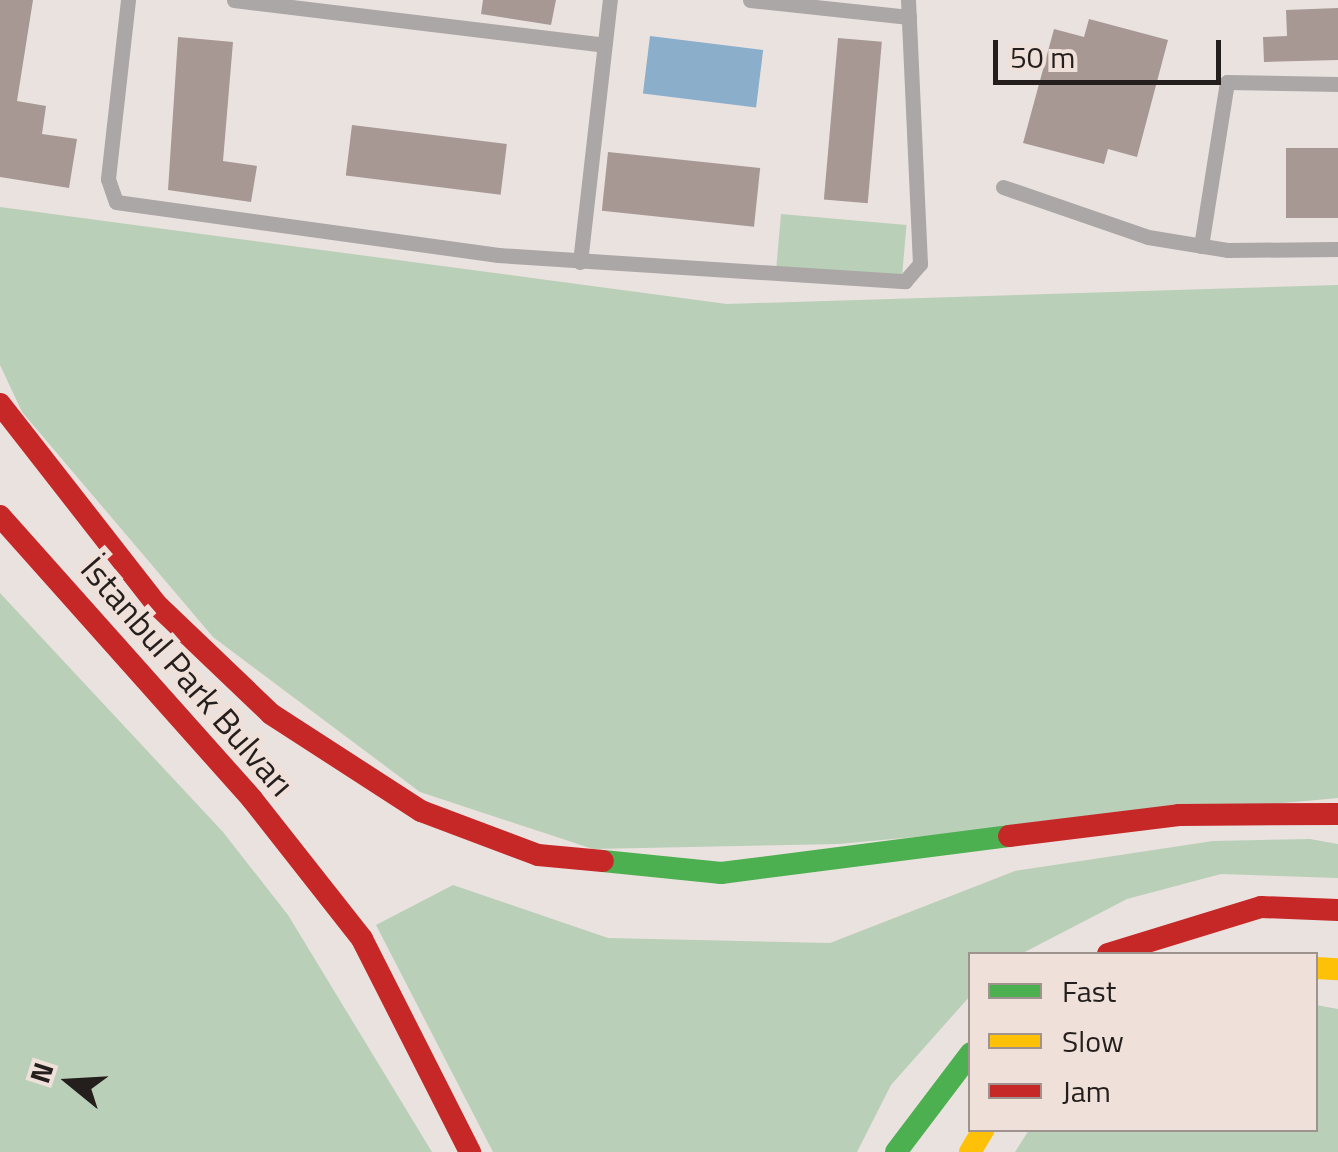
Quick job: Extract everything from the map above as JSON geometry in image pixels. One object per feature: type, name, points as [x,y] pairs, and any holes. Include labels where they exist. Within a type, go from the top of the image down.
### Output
[{"type":"highway","points":[[0,404],[121,564],[270,714],[421,811],[538,855],[721,872],[1178,815],[1338,814]]},
{"type":"highway","name":"İstanbul Park Bulvarı","points":[[0,516],[320,885],[398,995],[470,1152]]},
{"type":"highway","points":[[1114,952],[1261,906],[1338,910]]},
{"type":"highway","points":[[896,1152],[968,1056]]},
{"type":"lane","points":[[128,0],[108,179],[116,202],[580,262],[905,281],[920,264],[908,8],[750,0]]},
{"type":"lane","points":[[234,0],[604,45]]},
{"type":"lane","points":[[580,262],[610,0]]},
{"type":"lane","points":[[1202,246],[1227,82],[1338,84]]},
{"type":"lane","points":[[1003,187],[1075,217],[1202,246],[1338,249]]},
{"type":"green space","points":[[0,207],[727,304],[1338,285],[1338,798],[839,844],[593,849],[420,792],[213,637],[22,412],[0,365]]},
{"type":"green space","points":[[781,214],[907,225],[902,282],[776,271]]},
{"type":"green space","points":[[0,593],[223,832],[288,915],[432,1152],[0,1152]]},
{"type":"green space","points":[[1310,839],[1338,844],[1338,878],[1221,874],[1127,899],[1025,952],[968,952],[968,998],[891,1085],[857,1152],[493,1152],[376,925],[453,885],[608,938],[830,943],[1015,871],[1213,841]]},
{"type":"green space","points":[[1318,1005],[1338,1009],[1338,1152],[1015,1152],[1028,1132],[1318,1132]]},
{"type":"water","points":[[650,36],[763,50],[756,107],[643,94]]},
{"type":"building","points":[[0,0],[33,0],[17,101],[46,106],[42,134],[77,139],[69,188],[0,177]]},
{"type":"building","points":[[483,0],[556,0],[551,25],[481,14]]},
{"type":"building","points":[[1338,8],[1338,60],[1264,62],[1263,37],[1287,36],[1286,10]]},
{"type":"building","points":[[1089,19],[1168,40],[1137,157],[1108,149],[1104,164],[1023,143],[1054,29],[1084,37]]},
{"type":"building","points":[[178,37],[233,42],[223,161],[257,166],[251,202],[168,190]]},
{"type":"building","points":[[838,38],[882,42],[868,203],[824,199]]},
{"type":"building","points":[[352,125],[507,144],[501,195],[346,176]]},
{"type":"building","points":[[1286,148],[1338,148],[1338,218],[1286,218]]},
{"type":"building","points":[[608,152],[760,168],[754,227],[602,211]]},
{"type":"traffic: fast","points":[[603,861],[721,873],[1009,836]]},
{"type":"traffic: fast","points":[[896,1152],[968,1057]]},
{"type":"traffic: slow","points":[[1318,968],[1338,969]]},
{"type":"traffic: slow","points":[[970,1152],[982,1132]]},
{"type":"traffic: jam","points":[[0,404],[156,604],[271,714],[421,811],[538,855],[603,861]]},
{"type":"traffic: jam","points":[[0,516],[252,799],[362,939],[470,1152]]},
{"type":"traffic: jam","points":[[1009,836],[1179,815],[1338,814]]},
{"type":"traffic: jam","points":[[1115,952],[1261,907],[1338,910]]}]
